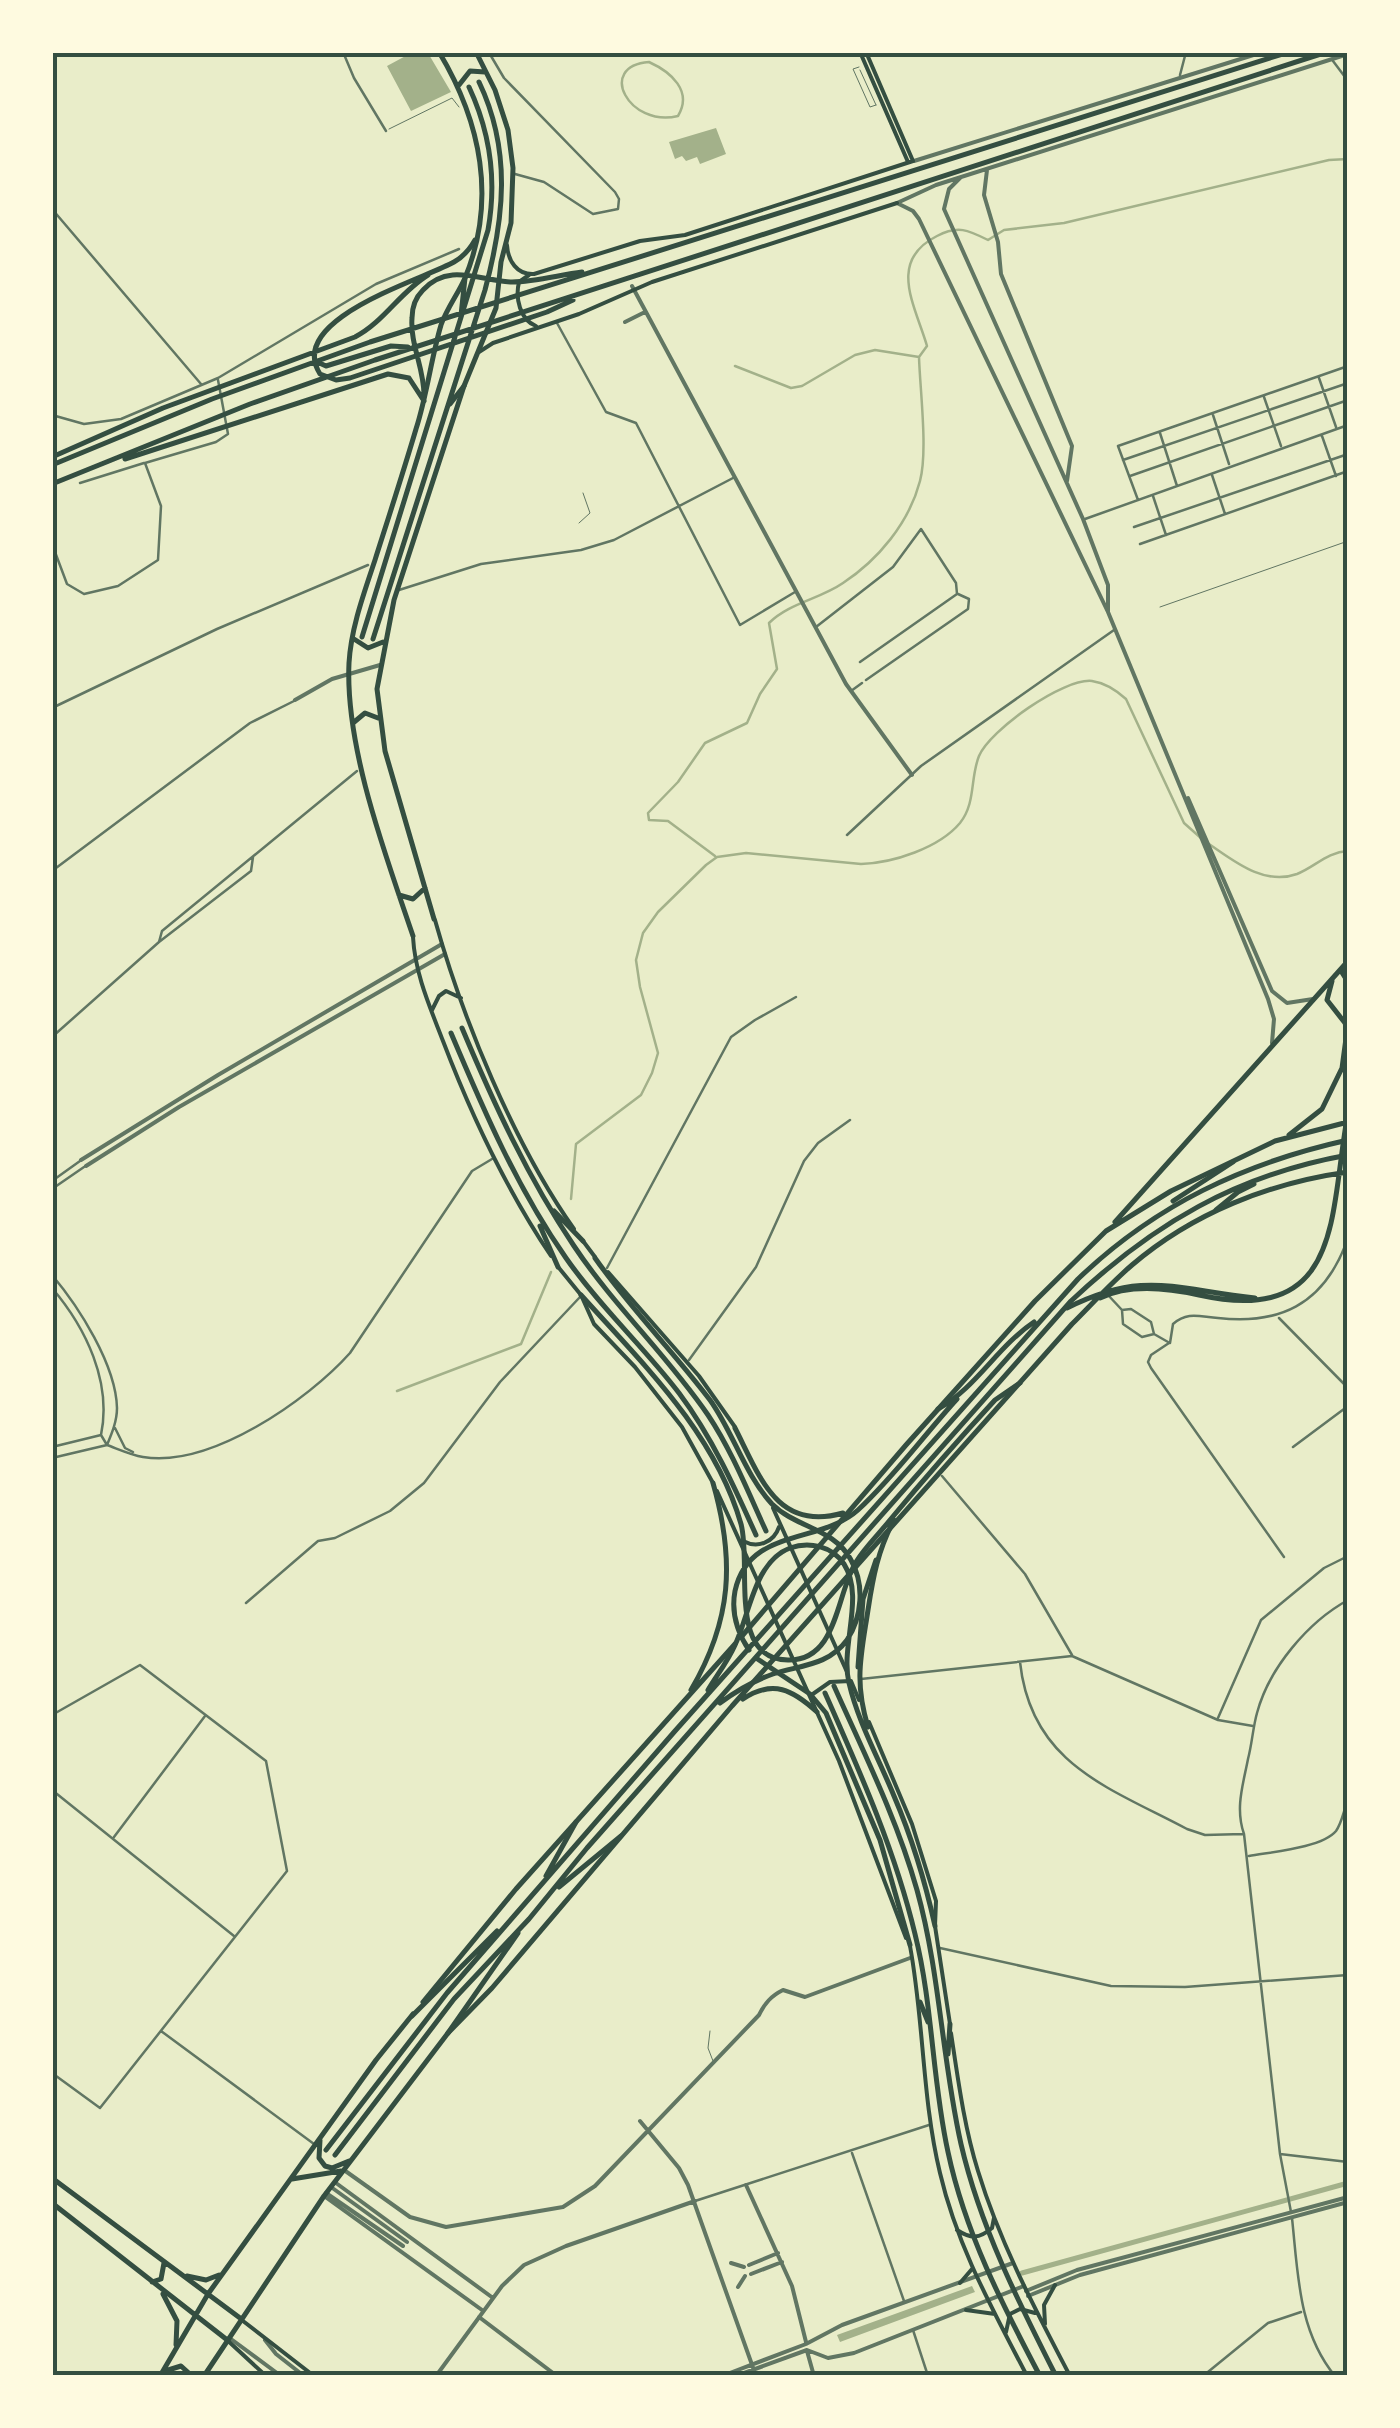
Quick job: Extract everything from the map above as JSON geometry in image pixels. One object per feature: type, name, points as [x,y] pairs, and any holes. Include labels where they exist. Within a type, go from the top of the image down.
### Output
[{"type":"main road","points":[[439,52],[459,87],[476,132],[481,161],[482,198],[464,278],[460,324]]},
{"type":"main road","points":[[476,52],[505,118],[514,174],[512,211],[496,308],[464,386],[391,612],[376,689],[378,718],[444,954],[494,1080],[563,1212],[621,1296],[718,1413],[764,1495],[779,1510],[837,1542],[855,1568],[860,1589],[856,1622],[835,1652],[813,1665],[751,1683],[709,1711]]},
{"type":"main road","points":[[52,465],[212,399],[370,342],[1288,52]]},
{"type":"main road","points":[[52,484],[375,360],[1327,52]]},
{"type":"main road","points":[[543,326],[527,321],[518,296],[518,282],[529,275],[640,241],[685,235],[911,162],[865,57]]},
{"type":"main road","points":[[459,87],[470,71],[488,74]]},
{"type":"main road","points":[[373,640],[485,290],[502,205],[498,140],[479,82]]},
{"type":"main road","points":[[362,638],[483,252],[492,195],[488,141],[469,87]]},
{"type":"main road","points":[[478,353],[492,343],[556,322],[652,282],[897,203]]},
{"type":"main road","points":[[475,240],[459,259],[378,295],[334,325],[318,341],[313,359],[320,374],[336,380],[547,312],[584,294]]},
{"type":"main road","points":[[507,244],[514,266],[529,275]]},
{"type":"main road","points":[[436,260],[438,269]]},
{"type":"main road","points":[[52,457],[204,388],[263,371],[365,332],[408,290],[438,269]]},
{"type":"main road","points":[[424,401],[412,320],[419,294],[439,278],[455,274],[525,282],[599,269]]},
{"type":"main road","points":[[464,278],[444,316],[424,401],[353,636],[349,674],[361,763],[413,936],[414,960],[493,1158],[558,1267],[646,1366],[697,1433],[732,1500],[746,1550],[748,1631],[766,1654],[798,1660],[820,1648],[830,1632],[841,1594],[857,1560],[995,1400],[1020,1383]]},
{"type":"main road","points":[[313,359],[326,366],[400,345],[420,361]]},
{"type":"main road","points":[[93,468],[276,413],[388,374],[409,378],[424,401]]},
{"type":"main road","points":[[446,411],[464,386]]},
{"type":"main road","points":[[353,636],[368,648],[384,642]]},
{"type":"main road","points":[[353,723],[366,713],[378,718]]},
{"type":"main road","points":[[399,895],[413,899],[425,888]]},
{"type":"main road","points":[[161,2374],[208,2294],[412,2016],[576,1822],[801,1570],[846,1512],[1348,961]]},
{"type":"main road","points":[[1341,968],[1342,977],[1348,982]]},
{"type":"main road","points":[[1106,1230],[1171,1191],[1290,1134],[1322,1109],[1339,1080],[1347,1031],[1327,1000],[1332,978]]},
{"type":"main road","points":[[432,1011],[439,996],[446,992],[461,998]]},
{"type":"main road","points":[[462,1028],[503,1124],[547,1203],[597,1279],[709,1416],[766,1532]]},
{"type":"main road","points":[[450,1033],[558,1267]]},
{"type":"main road","points":[[1348,1051],[1344,1082],[1348,1103]]},
{"type":"main road","points":[[1095,1301],[1107,1295],[1152,1289],[1248,1301],[1270,1298],[1306,1278],[1322,1254],[1348,1112]]},
{"type":"main road","points":[[1274,1141],[1348,1122]]},
{"type":"main road","points":[[1153,1217],[1186,1196],[1239,1172],[1348,1140]]},
{"type":"main road","points":[[335,2156],[454,1999],[1064,1309],[1140,1242],[1202,1202],[1230,1188],[1348,1155]]},
{"type":"main road","points":[[326,2150],[447,1993],[1044,1315],[1097,1261],[1233,1162]]},
{"type":"main road","points":[[1216,1210],[1278,1185],[1348,1172]]},
{"type":"main road","points":[[448,2033],[492,1988],[818,1608],[1095,1301],[1132,1264],[1238,1192],[1266,1178]]},
{"type":"main road","points":[[547,1203],[583,1241]]},
{"type":"main road","points":[[534,1209],[588,1288],[697,1418],[756,1535]]},
{"type":"main road","points":[[595,1258],[687,1362],[736,1428],[766,1486],[783,1506],[801,1516],[815,1518],[846,1512]]},
{"type":"main road","points":[[1064,1309],[1096,1293],[1125,1285],[1161,1284],[1230,1296],[1270,1298]]},
{"type":"main road","points":[[581,1296],[594,1324],[682,1427],[713,1483],[817,1712],[864,1824],[898,1924],[910,1945]]},
{"type":"main road","points":[[1028,2376],[972,2270],[939,2172],[910,1945],[870,1813],[818,1703],[800,1686],[758,1660],[746,1646],[735,1622],[734,1594],[742,1572],[755,1555],[775,1542],[828,1528],[850,1516],[1014,1336],[1044,1315]]},
{"type":"main road","points":[[938,1410],[956,1399]]},
{"type":"main road","points":[[736,1428],[864,1708],[912,1824],[936,1902],[934,1926]]},
{"type":"main road","points":[[684,1701],[716,1639],[726,1589],[727,1544],[713,1483]]},
{"type":"main road","points":[[878,1758],[859,1692],[858,1662],[877,1557],[906,1501]]},
{"type":"main road","points":[[739,1538],[751,1545],[769,1541],[778,1531],[779,1520]]},
{"type":"main road","points":[[864,1708],[858,1644],[867,1581],[898,1523]]},
{"type":"main road","points":[[698,1705],[731,1655],[756,1588],[772,1560],[800,1546],[819,1546],[837,1556],[850,1578],[846,1671],[855,1705],[920,1867],[938,1947],[973,2153],[1013,2263],[1070,2376]]},
{"type":"main road","points":[[810,1696],[830,1682],[850,1681]]},
{"type":"main road","points":[[834,1686],[882,1794],[918,1892],[962,2149],[991,2240],[1056,2376]]},
{"type":"main road","points":[[732,1706],[760,1690],[779,1688],[796,1694],[817,1712]]},
{"type":"main road","points":[[825,1693],[866,1786],[904,1888],[917,1939],[948,2152],[976,2244],[1040,2376]]},
{"type":"main road","points":[[540,1887],[576,1822]]},
{"type":"main road","points":[[548,1895],[622,1836]]},
{"type":"main road","points":[[412,2016],[514,1916]]},
{"type":"main road","points":[[204,2376],[329,2189],[448,2033],[529,1918]]},
{"type":"main road","points":[[920,2002],[932,2030]]},
{"type":"main road","points":[[947,2066],[950,2024]]},
{"type":"main road","points":[[321,2137],[319,2158],[325,2166],[336,2167],[351,2160]]},
{"type":"main road","points":[[292,2179],[344,2170]]},
{"type":"main road","points":[[52,2176],[314,2376]]},
{"type":"main road","points":[[52,2203],[266,2376]]},
{"type":"main road","points":[[957,2230],[976,2238],[992,2228],[994,2218]]},
{"type":"main road","points":[[152,2282],[161,2279],[166,2269],[164,2261]]},
{"type":"main road","points":[[184,2276],[206,2280],[225,2270]]},
{"type":"main road","points":[[960,2283],[972,2270]]},
{"type":"main road","points":[[1046,2328],[1044,2306],[1055,2286]]},
{"type":"main road","points":[[159,2288],[177,2320],[174,2350]]},
{"type":"main road","points":[[1006,2336],[1010,2314],[1020,2309],[1039,2316]]},
{"type":"main road","points":[[966,2310],[995,2314]]},
{"type":"main road","points":[[161,2374],[181,2366],[192,2376]]},
{"type":"street","points":[[343,52],[386,131]]},
{"type":"street","points":[[1180,78],[1186,52]]},
{"type":"street","points":[[1228,63],[1231,52]]},
{"type":"street","points":[[911,162],[1263,52]]},
{"type":"street","points":[[897,203],[960,178],[1348,54]]},
{"type":"street","points":[[490,56],[542,120],[615,192],[618,209],[593,214],[544,182],[514,174]]},
{"type":"street","points":[[1332,60],[1348,81]]},
{"type":"street","points":[[986,170],[984,195],[998,242],[1000,274],[1072,446],[1066,481]]},
{"type":"street","points":[[960,178],[949,189],[944,210],[1083,519],[1108,585],[1108,612]]},
{"type":"street","points":[[897,203],[919,219],[1108,612],[1272,991],[1288,1003],[1314,998]]},
{"type":"street","points":[[52,209],[204,388]]},
{"type":"street","points":[[52,415],[84,424],[120,419],[204,388],[376,284],[459,249]]},
{"type":"street","points":[[632,286],[851,691],[912,775]]},
{"type":"street","points":[[626,322],[645,312]]},
{"type":"street","points":[[556,322],[606,412],[636,422],[740,626],[795,592]]},
{"type":"street","points":[[1138,500],[1118,446],[1348,366]]},
{"type":"street","points":[[1318,376],[1337,429]]},
{"type":"street","points":[[80,483],[216,442],[228,434],[218,378]]},
{"type":"street","points":[[1123,460],[1348,384]]},
{"type":"street","points":[[1264,395],[1282,448]]},
{"type":"street","points":[[1129,476],[1348,400]]},
{"type":"street","points":[[1212,413],[1230,467]]},
{"type":"street","points":[[1083,519],[1348,425]]},
{"type":"street","points":[[1160,432],[1177,486]]},
{"type":"street","points":[[1321,435],[1336,476]]},
{"type":"street","points":[[1134,528],[1348,454]]},
{"type":"street","points":[[52,544],[68,584],[84,594],[118,586],[158,560],[162,506],[145,463]]},
{"type":"street","points":[[1140,544],[1348,472]]},
{"type":"street","points":[[1212,474],[1226,514]]},
{"type":"street","points":[[399,590],[480,564],[581,550],[614,540],[734,478]]},
{"type":"street","points":[[1152,495],[1166,535]]},
{"type":"street","points":[[815,628],[893,567],[922,529],[956,582],[957,594]]},
{"type":"street","points":[[52,708],[217,629],[368,564]]},
{"type":"street","points":[[851,691],[968,609],[966,596],[957,594],[860,662]]},
{"type":"street","points":[[848,836],[912,775],[1116,629]]},
{"type":"street","points":[[52,871],[250,723],[329,681],[380,665]]},
{"type":"street","points":[[159,942],[162,931],[358,771]]},
{"type":"street","points":[[1200,828],[1268,998],[1274,1019],[1272,1047]]},
{"type":"street","points":[[52,1036],[159,942],[251,872],[254,857]]},
{"type":"street","points":[[52,1181],[442,944]]},
{"type":"street","points":[[52,1189],[179,1107],[444,954]]},
{"type":"street","points":[[606,1269],[731,1037],[796,998]]},
{"type":"street","points":[[339,1004],[344,1012]]},
{"type":"street","points":[[687,1362],[756,1267],[804,1161],[818,1143],[850,1120]]},
{"type":"street","points":[[52,1458],[107,1445],[144,1457],[174,1457],[256,1427],[327,1379],[350,1353],[472,1171],[493,1158]]},
{"type":"street","points":[[1284,1557],[1148,1362],[1170,1343],[1173,1324],[1190,1314],[1218,1318],[1278,1316],[1323,1286],[1346,1246]]},
{"type":"street","points":[[52,1275],[96,1340],[114,1388],[118,1410],[107,1445]]},
{"type":"street","points":[[52,1288],[88,1344],[102,1384],[105,1415],[101,1435],[107,1445]]},
{"type":"street","points":[[1107,1295],[1122,1310],[1124,1324],[1142,1337],[1154,1334],[1170,1343]]},
{"type":"street","points":[[246,1603],[318,1542],[335,1538],[390,1511],[411,1495],[500,1382],[581,1296]]},
{"type":"street","points":[[1122,1310],[1131,1309],[1151,1322],[1154,1334]]},
{"type":"street","points":[[1278,1316],[1348,1388]]},
{"type":"street","points":[[1293,1447],[1348,1406]]},
{"type":"street","points":[[115,1426],[125,1448],[144,1457]]},
{"type":"street","points":[[52,1447],[101,1435]]},
{"type":"street","points":[[940,1474],[1025,1574],[1072,1656]]},
{"type":"street","points":[[1218,1720],[1261,1620],[1324,1568],[1348,1556]]},
{"type":"street","points":[[1335,2376],[1302,2312],[1280,2154],[1248,1856],[1238,1816],[1257,1711],[1283,1659],[1310,1628],[1348,1600]]},
{"type":"street","points":[[859,1679],[1072,1656],[1218,1720],[1255,1726]]},
{"type":"street","points":[[1020,1661],[1024,1691],[1037,1726],[1080,1771],[1187,1828],[1206,1835],[1244,1834]]},
{"type":"street","points":[[52,1716],[56,1710],[140,1665],[266,1761],[287,1870],[100,2108],[52,2073]]},
{"type":"street","points":[[113,1839],[206,1715]]},
{"type":"street","points":[[52,1790],[235,1937]]},
{"type":"street","points":[[1248,1856],[1302,1846],[1329,1836],[1336,1830],[1348,1800]]},
{"type":"street","points":[[938,1947],[1111,1986],[1168,1988],[1348,1975]]},
{"type":"street","points":[[344,2170],[410,2217],[429,2224],[455,2226],[564,2207],[596,2186],[778,1992],[804,1996],[912,1957]]},
{"type":"street","points":[[161,2031],[316,2145]]},
{"type":"street","points":[[640,2122],[679,2168],[695,2201],[756,2376]]},
{"type":"street","points":[[436,2376],[493,2298],[516,2271],[534,2259],[695,2201],[931,2124]]},
{"type":"street","points":[[852,2150],[904,2303]]},
{"type":"street","points":[[1280,2154],[1348,2162]]},
{"type":"street","points":[[746,2185],[782,2262],[814,2376]]},
{"type":"street","points":[[329,2189],[493,2298]]},
{"type":"street","points":[[329,2189],[405,2244]]},
{"type":"street","points":[[329,2189],[558,2376]]},
{"type":"street","points":[[1026,2291],[1077,2270],[1348,2199]]},
{"type":"street","points":[[807,2347],[828,2358],[844,2356],[988,2301],[1055,2286],[1080,2275],[1291,2212]]},
{"type":"street","points":[[731,2263],[746,2266],[778,2252]]},
{"type":"street","points":[[738,2287],[748,2275],[782,2262]]},
{"type":"street","points":[[722,2376],[807,2347],[830,2330],[1013,2263]]},
{"type":"street","points":[[1204,2376],[1268,2323],[1302,2312]]},
{"type":"street","points":[[913,2330],[928,2376]]},
{"type":"street","points":[[263,2336],[276,2354],[304,2376]]},
{"type":"street","points":[[226,2340],[240,2343],[281,2376]]},
{"type":"street","points":[[52,2361],[54,2376]]},
{"type":"street","points":[[736,2376],[753,2365]]},
{"type":"lane","points":[[865,57],[854,69],[870,107],[882,101]]},
{"type":"lane","points":[[386,131],[452,98],[459,107]]},
{"type":"lane","points":[[579,523],[590,513],[582,493]]},
{"type":"lane","points":[[1160,607],[1348,541]]},
{"type":"lane","points":[[710,2031],[708,2048],[713,2061]]},
{"type":"shaded area","points":[[413,52],[428,53],[451,92],[411,111],[387,66]]},
{"type":"shaded area","points":[[716,128],[726,154],[700,164],[697,157],[675,159],[669,142]]},
{"type":"shaded area","points":[[972,2286],[975,2292],[840,2342],[837,2335]]},
{"type":"waterway","points":[[649,62],[677,83],[683,98],[678,116],[645,113],[625,95],[624,74],[633,66],[649,62]]},
{"type":"waterway","points":[[715,856],[668,821],[649,820],[648,813],[678,782],[705,743],[747,723],[777,669],[769,623],[856,574],[891,539],[908,511],[920,481],[923,454],[919,357],[927,346],[909,285],[913,258],[922,246],[951,231],[969,231],[988,240],[1004,230],[1064,223],[1329,160],[1348,159]]},
{"type":"waterway","points":[[735,366],[791,388],[802,386],[855,355],[875,350],[919,357]]},
{"type":"waterway","points":[[571,1199],[576,1144],[641,1095],[658,1053],[636,960],[643,933],[658,912],[717,857],[746,853],[861,864],[887,861],[928,847],[951,832],[965,815],[979,756],[997,733],[1046,697],[1079,682],[1092,681],[1110,687],[1126,699],[1184,823],[1202,839]]},
{"type":"waterway","points":[[1209,844],[1250,870],[1273,877],[1297,874],[1327,857],[1348,851]]},
{"type":"waterway","points":[[397,1391],[521,1344],[551,1272]]},
{"type":"waterway","points":[[1022,2273],[1348,2183]]}]
